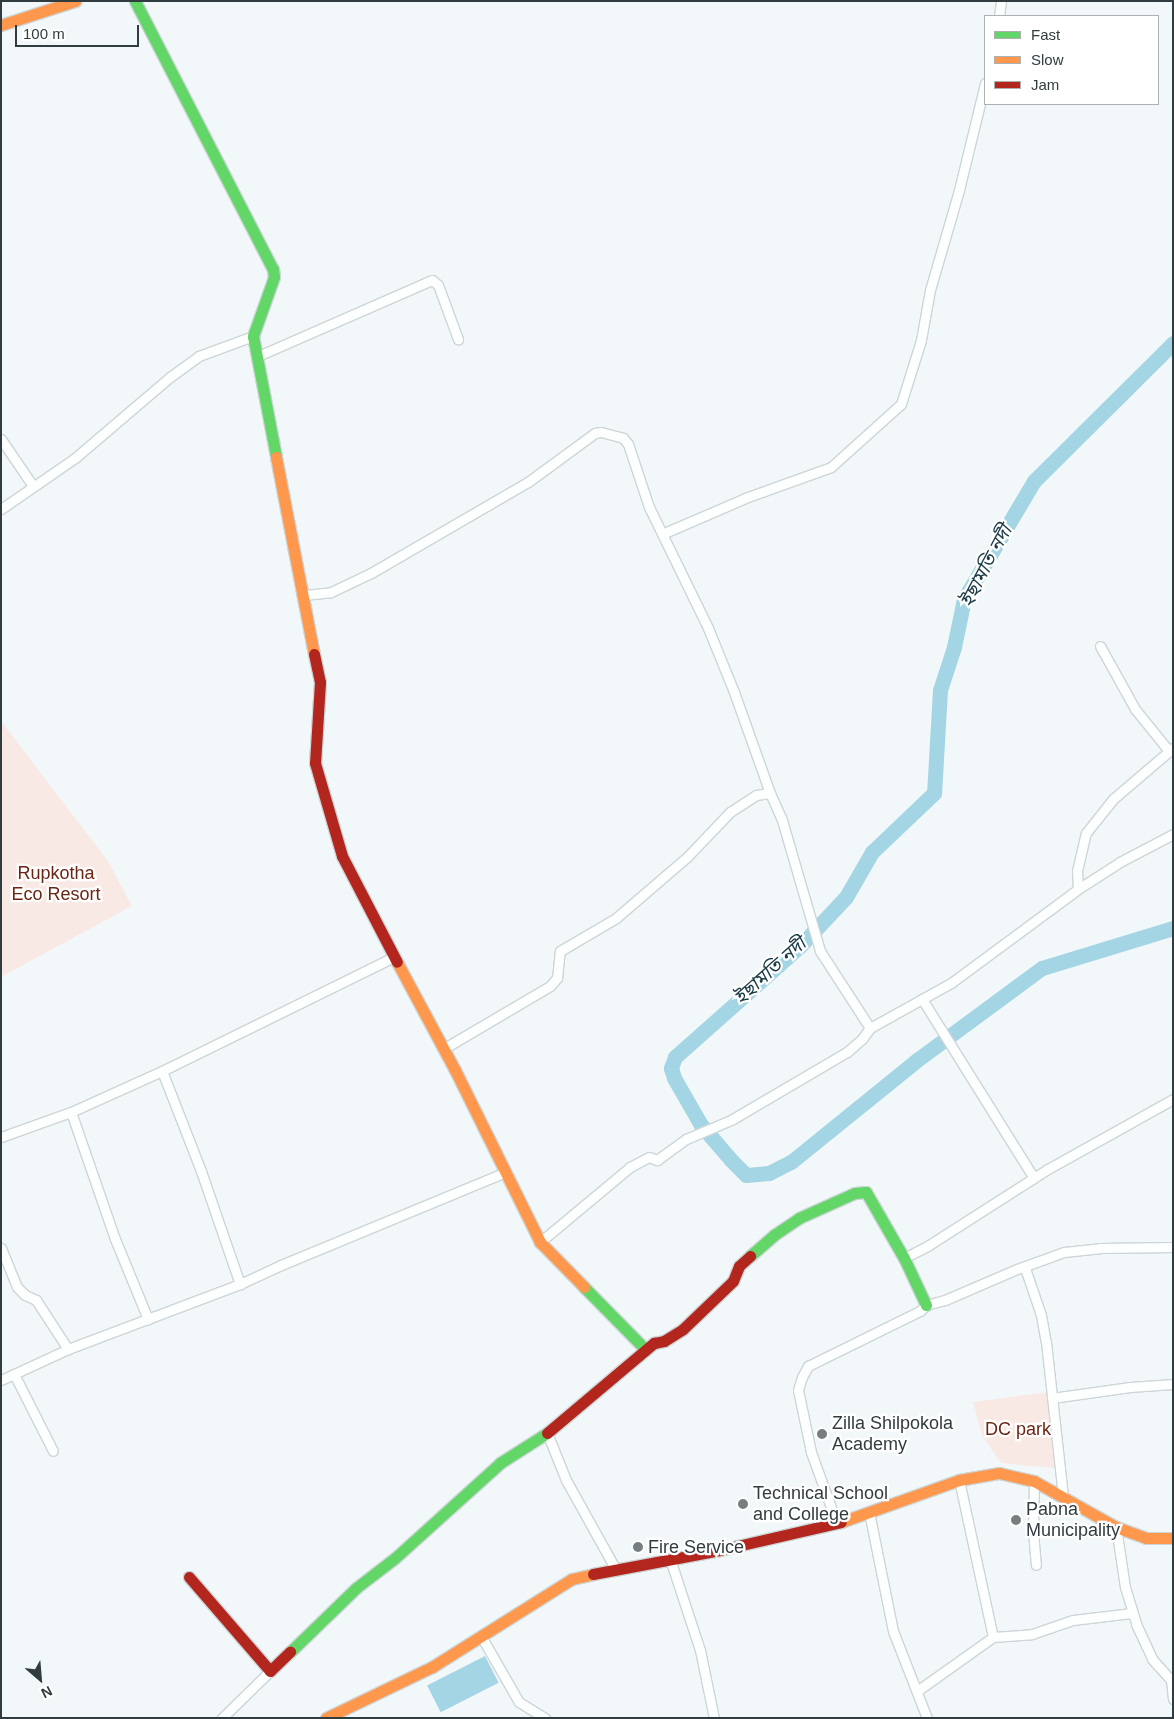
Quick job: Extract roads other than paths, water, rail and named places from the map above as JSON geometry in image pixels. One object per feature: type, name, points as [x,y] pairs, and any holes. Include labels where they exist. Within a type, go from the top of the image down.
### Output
[{"type":"main road","points":[[1,25],[75,1]]},
{"type":"main road","points":[[135,1],[273,269],[274,277],[253,336],[320,682],[315,763],[342,856],[443,1049],[540,1242],[646,1350]]},
{"type":"main road","points":[[189,1576],[270,1671],[356,1588],[395,1558],[500,1463],[547,1433],[646,1350],[683,1329],[733,1281],[739,1266],[774,1235],[799,1218],[855,1193],[866,1192],[904,1258],[926,1305]]},
{"type":"main road","points":[[326,1718],[432,1667],[572,1579],[615,1568],[720,1550],[837,1524],[959,1480],[999,1473],[1034,1481],[1116,1527],[1146,1538],[1173,1538]]},
{"type":"street","points":[[999,15],[1001,1]]},
{"type":"street","points":[[662,534],[718,509],[831,467],[901,404],[921,340],[930,290],[984,87]]},
{"type":"street","points":[[258,356],[432,280],[438,285],[458,339]]},
{"type":"street","points":[[1,509],[74,458],[194,358],[213,349],[253,336]]},
{"type":"street","points":[[304,595],[330,592],[370,573],[528,482],[595,433],[601,432],[623,438],[628,444],[649,507],[708,628],[734,692],[770,793],[782,820],[820,951],[870,1028]]},
{"type":"street","points":[[1,439],[33,486]]},
{"type":"street","points":[[1078,890],[1077,871],[1086,833],[1113,798],[1171,750],[1135,709],[1100,646]]},
{"type":"street","points":[[443,1049],[550,986],[557,978],[560,952],[616,918],[688,856],[730,812],[756,795],[770,793]]},
{"type":"street","points":[[540,1242],[630,1167],[649,1157],[656,1160],[700,1132],[731,1120],[848,1052],[862,1039],[870,1028],[951,983],[990,957],[1078,890],[1120,862],[1173,834]]},
{"type":"street","points":[[1,1137],[71,1112],[162,1071],[394,957]]},
{"type":"street","points":[[922,999],[1034,1178]]},
{"type":"street","points":[[162,1071],[201,1171],[240,1284]]},
{"type":"street","points":[[904,1258],[929,1245],[1034,1178],[1173,1099]]},
{"type":"street","points":[[71,1112],[115,1239],[148,1319]]},
{"type":"street","points":[[1,1380],[68,1349],[240,1284],[281,1265],[505,1172]]},
{"type":"street","points":[[837,1524],[811,1452],[798,1390],[808,1366],[920,1310],[926,1305],[945,1300],[1017,1269],[1025,1268],[1064,1252],[1100,1248],[1173,1247]]},
{"type":"street","points":[[1,1248],[17,1287],[25,1295],[36,1300],[68,1349]]},
{"type":"street","points":[[1025,1268],[1041,1315],[1064,1497]]},
{"type":"street","points":[[14,1374],[53,1451]]},
{"type":"street","points":[[1052,1398],[1130,1387],[1173,1384]]},
{"type":"street","points":[[547,1433],[566,1480],[615,1568]]},
{"type":"street","points":[[959,1480],[993,1637]]},
{"type":"street","points":[[1034,1481],[1033,1532],[1036,1565]]},
{"type":"street","points":[[869,1512],[894,1631],[927,1718]]},
{"type":"street","points":[[1116,1527],[1125,1587],[1132,1613],[1152,1659],[1172,1680],[1173,1699]]},
{"type":"street","points":[[670,1559],[700,1650],[714,1718]]},
{"type":"street","points":[[916,1691],[993,1637],[1032,1634],[1074,1620],[1132,1613]]},
{"type":"street","points":[[481,1636],[520,1702],[545,1718]]},
{"type":"street","points":[[222,1718],[270,1671]]},
{"type":"water","points":[[485,1656],[499,1683],[441,1712],[427,1686]]},
{"type":"waterway","name":"ইছামতি নদী","points":[[1173,343],[1034,481],[964,599],[954,647],[940,690],[934,793],[872,852],[846,897],[800,946],[675,1057],[671,1068],[674,1078],[701,1125],[731,1160],[746,1175],[769,1173],[791,1162],[917,1060],[1042,968],[1173,928]]},
{"type":"place","name":"Zilla Shilpokola Academy","points":[[822,1434]]},
{"type":"place","name":"Technical School and College","points":[[743,1504]]},
{"type":"place","name":"Pabna Municipality","points":[[1016,1520]]},
{"type":"place","name":"Fire Service","points":[[638,1547]]},
{"type":"park label","name":"Rupkotha Eco Resort","points":[[56,884]]},
{"type":"park label","name":"DC park","points":[[1018,1429]]}]
